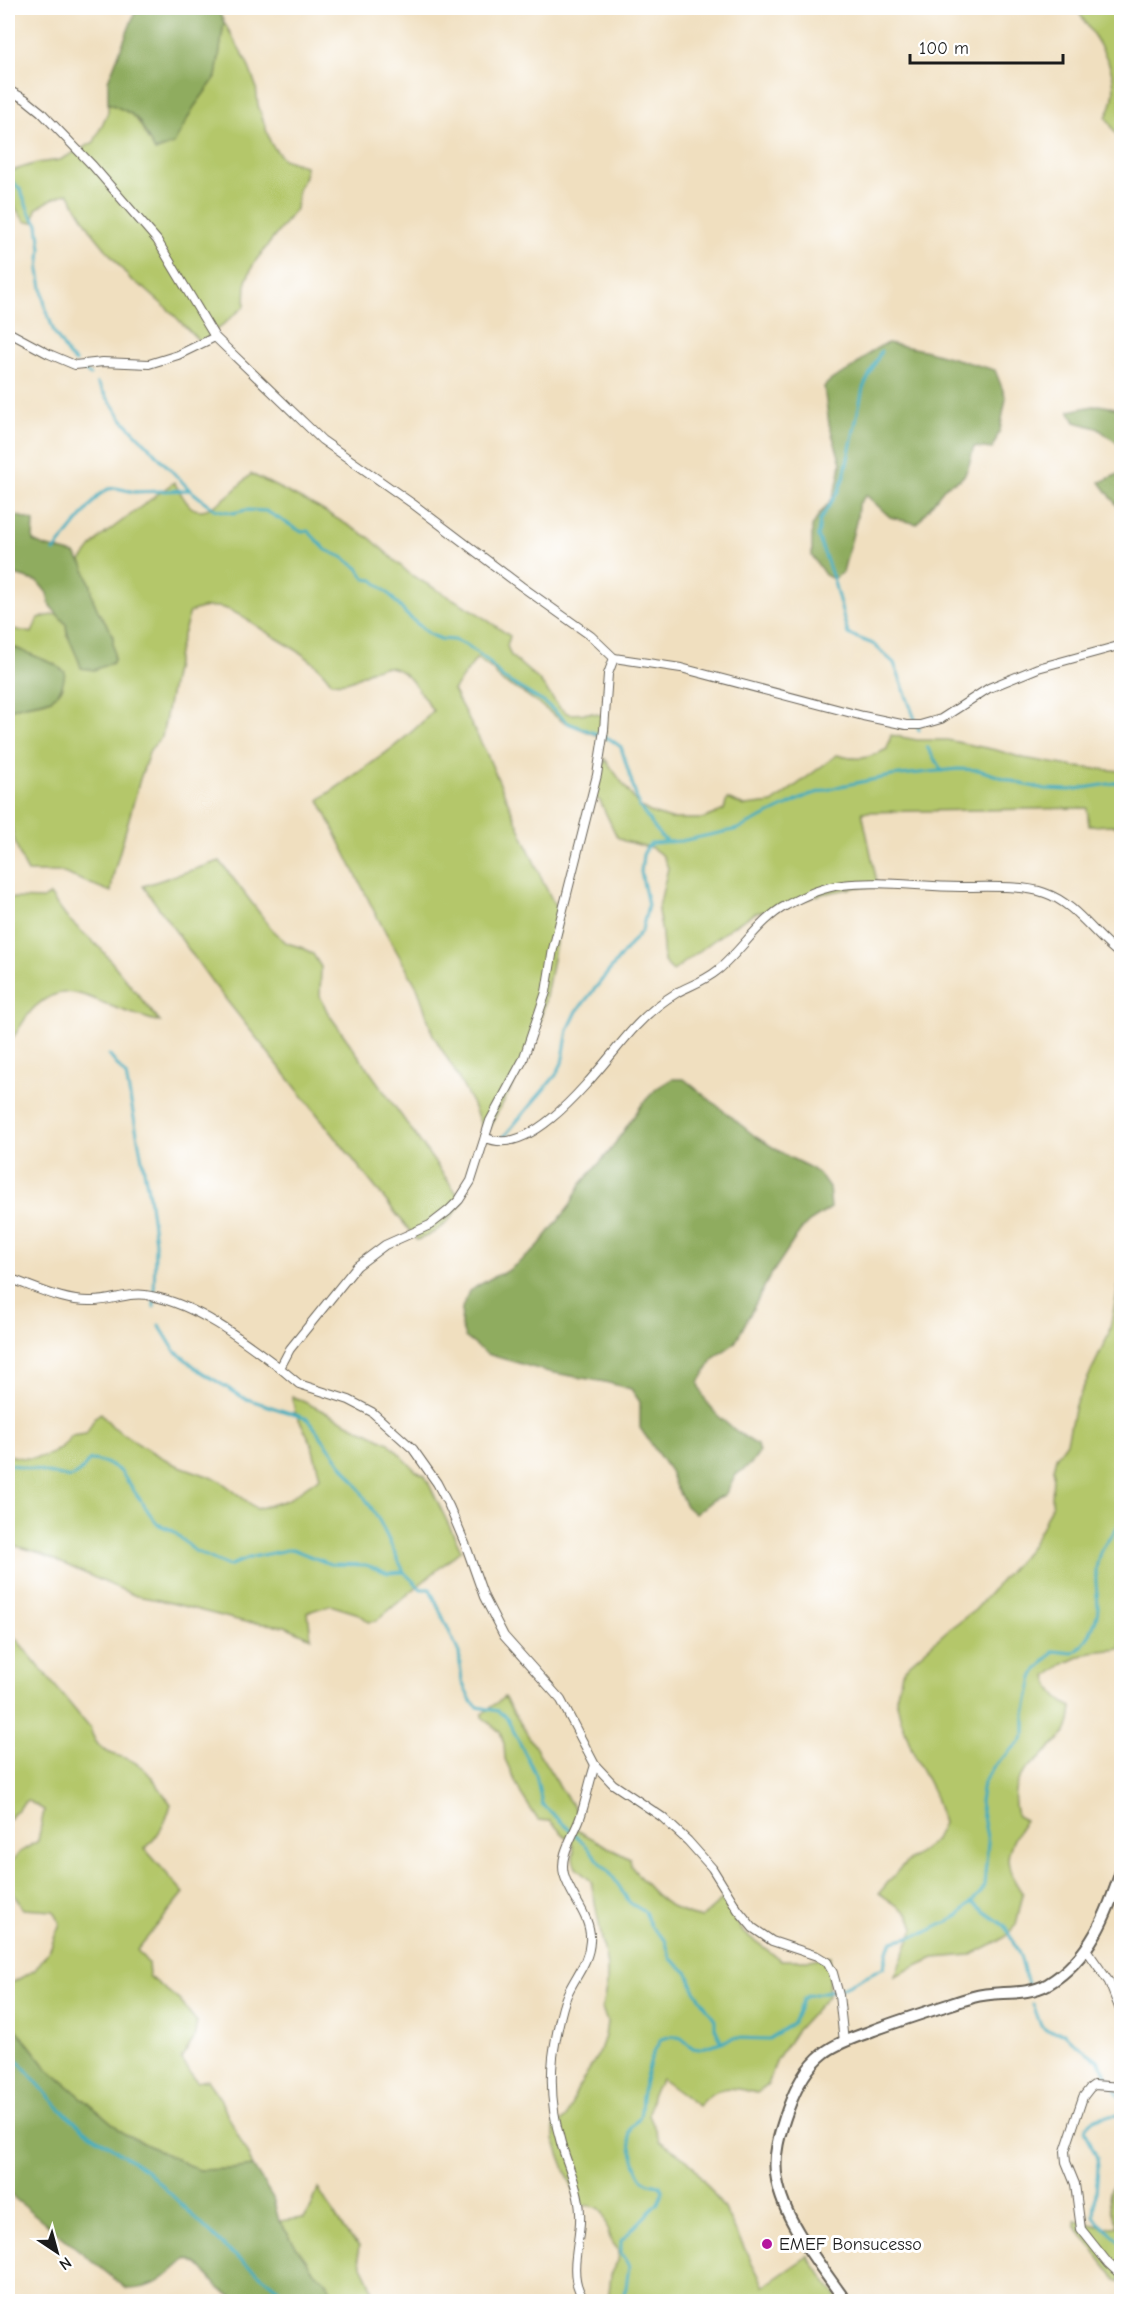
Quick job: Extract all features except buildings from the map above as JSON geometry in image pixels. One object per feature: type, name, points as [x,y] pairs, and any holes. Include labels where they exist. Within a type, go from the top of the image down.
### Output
[{"type":"street","points":[[8,90],[41,111],[93,166],[150,231],[215,337],[322,440],[413,504],[591,636],[614,658],[681,668],[862,716],[906,725],[920,725],[941,719],[989,688],[1038,668],[1122,645]]},
{"type":"street","points":[[8,332],[75,365],[103,362],[149,364],[178,355],[215,337]]},
{"type":"street","points":[[280,1368],[290,1349],[357,1266],[386,1245],[430,1225],[459,1200],[471,1181],[490,1121],[523,1060],[546,992],[553,949],[597,775],[604,730],[606,685],[614,658]]},
{"type":"street","points":[[485,1137],[500,1142],[523,1137],[538,1129],[610,1058],[635,1027],[654,1009],[673,995],[720,969],[784,906],[840,885],[886,883],[991,887],[1045,893],[1059,899],[1075,911],[1111,949],[1122,956]]},
{"type":"street","points":[[8,1278],[53,1295],[75,1299],[91,1301],[142,1294],[164,1299],[227,1329],[299,1384],[349,1400],[372,1412],[413,1449],[437,1483],[449,1506],[484,1597],[504,1636],[561,1700],[595,1765],[613,1784],[662,1817],[688,1841],[712,1868],[738,1910],[753,1928],[772,1941],[823,1959],[836,1980],[844,2042]]},
{"type":"street","points":[[586,2301],[579,2291],[577,2282],[579,2197],[557,2128],[552,2084],[553,2056],[566,1997],[585,1964],[590,1944],[589,1928],[570,1891],[563,1860],[579,1822],[595,1765]]},
{"type":"street","points":[[846,2301],[785,2208],[777,2179],[776,2159],[783,2123],[798,2084],[809,2067],[825,2052],[844,2042],[921,2013],[978,1996],[1036,1989],[1070,1969],[1101,1925],[1122,1868]]},
{"type":"street","points":[[1086,1949],[1109,1982],[1122,2015]]},
{"type":"street","points":[[1122,2087],[1094,2085],[1086,2092],[1065,2151],[1076,2191],[1081,2229],[1108,2264],[1122,2276]]},
{"type":"green space","points":[[135,8],[221,8],[219,12],[224,22],[216,77],[194,107],[174,144],[155,151],[139,121],[130,113],[108,103],[108,81]]},
{"type":"green space","points":[[1076,8],[1121,8],[1121,143],[1106,117],[1112,102],[1114,87],[1112,73],[1100,46]]},
{"type":"green space","points":[[224,22],[247,62],[256,86],[258,105],[271,144],[283,159],[305,166],[305,176],[298,190],[296,209],[254,263],[246,281],[245,306],[201,343],[171,312],[130,279],[92,232],[68,193],[36,209],[34,222],[26,222],[12,198],[8,172],[37,163],[60,160],[94,142],[108,112],[108,103],[133,116],[141,125],[148,140],[194,107],[216,77]]},
{"type":"green space","points":[[888,343],[928,351],[995,370],[1006,398],[1000,430],[992,449],[974,447],[965,474],[945,487],[917,524],[890,517],[866,495],[858,505],[857,518],[843,572],[833,579],[825,575],[812,556],[812,527],[832,499],[841,463],[829,424],[824,387],[872,351]]},
{"type":"green space","points":[[1098,405],[1121,409],[1121,446],[1097,428],[1075,422],[1069,411]]},
{"type":"green space","points":[[1121,473],[1121,511],[1100,482]]},
{"type":"green space","points":[[251,474],[317,507],[370,538],[411,575],[474,611],[510,636],[507,646],[511,656],[539,680],[560,708],[569,714],[592,713],[605,716],[605,739],[562,721],[525,694],[501,681],[493,670],[477,658],[453,690],[486,752],[543,882],[561,917],[544,1007],[534,1041],[519,1074],[485,1135],[472,1103],[433,1035],[418,989],[376,915],[319,800],[393,747],[433,711],[414,683],[398,670],[389,667],[378,668],[350,681],[331,682],[308,658],[227,609],[213,607],[190,612],[179,648],[162,737],[150,750],[140,779],[113,876],[111,892],[61,872],[28,872],[19,854],[9,814],[8,711],[23,705],[45,702],[63,687],[54,664],[8,645],[8,628],[32,633],[38,618],[57,614],[66,624],[67,635],[78,656],[112,664],[114,660],[113,637],[98,611],[81,561],[98,539],[174,482],[190,506],[197,510],[214,506]]},
{"type":"green space","points":[[15,515],[34,521],[33,541],[75,554],[83,565],[98,611],[113,637],[114,660],[112,663],[94,670],[81,668],[68,636],[66,624],[50,606],[47,593],[38,582],[8,573],[8,523]]},
{"type":"green space","points":[[8,645],[54,664],[65,672],[58,693],[44,701],[8,711]]},
{"type":"green space","points":[[891,735],[917,740],[947,740],[1023,758],[1075,767],[1121,771],[1121,830],[1113,825],[1089,826],[1087,808],[862,812],[878,887],[858,887],[822,894],[778,909],[755,913],[730,928],[673,971],[664,962],[658,911],[668,868],[663,856],[652,848],[617,837],[600,801],[592,796],[605,759],[639,806],[671,819],[703,819],[724,810],[727,799],[745,806],[772,803],[837,755],[863,758],[887,749]]},
{"type":"green space","points":[[220,861],[274,932],[287,943],[313,954],[321,967],[320,996],[328,1013],[463,1202],[454,1215],[438,1230],[417,1240],[212,982],[143,886]]},
{"type":"green space","points":[[50,895],[66,917],[102,950],[160,1022],[75,993],[56,994],[35,1007],[8,1044],[8,898],[43,899]]},
{"type":"green space","points":[[672,1079],[684,1079],[756,1137],[809,1167],[822,1177],[829,1187],[831,1208],[809,1222],[800,1231],[769,1278],[735,1343],[714,1358],[699,1382],[713,1411],[757,1445],[759,1453],[752,1463],[736,1475],[725,1495],[713,1500],[695,1514],[686,1506],[670,1471],[640,1428],[640,1402],[631,1389],[549,1372],[487,1354],[465,1337],[461,1326],[462,1308],[469,1291],[506,1272],[535,1250],[569,1207],[581,1184],[609,1152],[643,1103],[657,1088]]},
{"type":"green space","points":[[1121,1276],[1121,1649],[1090,1652],[1064,1664],[1047,1676],[1055,1695],[1072,1707],[1066,1731],[1024,1772],[1015,1790],[1017,1816],[1025,1820],[1013,1841],[1008,1857],[1011,1874],[1023,1894],[1016,1925],[1004,1938],[971,1955],[934,1958],[895,1976],[914,1928],[909,1914],[879,1893],[901,1867],[934,1841],[943,1823],[934,1794],[912,1750],[900,1716],[896,1698],[902,1673],[910,1663],[949,1629],[975,1610],[1031,1546],[1052,1504],[1053,1469],[1056,1457],[1067,1442],[1075,1405],[1108,1336]]},
{"type":"green space","points":[[292,1396],[389,1443],[416,1471],[425,1476],[461,1550],[376,1621],[369,1622],[359,1614],[330,1605],[308,1612],[311,1638],[285,1626],[245,1622],[136,1596],[37,1552],[8,1544],[8,1455],[35,1458],[51,1454],[71,1436],[86,1434],[95,1417],[101,1413],[112,1426],[143,1447],[174,1464],[219,1480],[257,1509],[287,1500],[320,1477],[311,1442],[295,1412]]},
{"type":"green space","points":[[8,1629],[90,1728],[100,1747],[144,1769],[171,1804],[161,1828],[145,1849],[184,1893],[137,1950],[148,1963],[149,1976],[180,2001],[197,2022],[194,2039],[181,2059],[197,2082],[207,2080],[219,2097],[253,2166],[198,2170],[125,2134],[47,2068],[8,2018],[8,1985],[35,1970],[50,1949],[60,1923],[54,1911],[23,1909],[8,1885],[8,1866],[20,1852],[38,1841],[44,1810],[27,1800],[8,1820]]},
{"type":"green space","points":[[504,1697],[579,1814],[575,1829],[630,1859],[631,1866],[661,1899],[679,1911],[701,1918],[723,1899],[743,1932],[781,1960],[810,1960],[830,1956],[828,1996],[797,2030],[777,2059],[768,2085],[757,2093],[732,2088],[719,2090],[712,2093],[698,2106],[661,2079],[652,2096],[649,2115],[660,2141],[688,2160],[724,2209],[764,2286],[808,2256],[840,2301],[608,2301],[611,2275],[618,2261],[619,2251],[610,2238],[600,2209],[579,2206],[554,2140],[554,2124],[566,2118],[578,2088],[599,2053],[605,2036],[607,2022],[602,2008],[607,1984],[607,1966],[591,1881],[576,1868],[572,1843],[550,1821],[538,1820],[521,1794],[505,1759],[500,1732],[482,1717],[482,1714]]},
{"type":"green space","points":[[8,2018],[47,2068],[125,2134],[198,2170],[253,2166],[273,2198],[279,2221],[311,2268],[324,2280],[339,2301],[280,2303],[235,2297],[218,2288],[199,2265],[187,2259],[154,2284],[127,2289],[8,2193]]},
{"type":"green space","points":[[1121,2177],[1121,2282],[1116,2280],[1076,2227],[1075,2220],[1107,2228],[1118,2226],[1109,2200],[1111,2188]]},
{"type":"green space","points":[[318,2188],[344,2230],[359,2246],[358,2253],[371,2286],[373,2301],[339,2301],[324,2280],[311,2268],[279,2221],[304,2218],[311,2208]]},
{"type":"waterway","points":[[8,177],[20,189],[30,214],[38,224],[41,249],[39,270],[45,306],[54,332],[69,356],[76,362]]},
{"type":"waterway","points":[[881,351],[863,388],[844,477],[839,490],[820,520],[818,536],[833,578],[848,634],[873,644],[894,663],[919,730]]},
{"type":"waterway","points":[[81,367],[90,375]]},
{"type":"waterway","points":[[97,383],[123,420],[190,490],[214,509],[233,513],[246,510],[266,511],[302,532],[308,531],[326,550],[358,568],[365,579],[373,580],[429,634],[468,646],[488,661],[503,678],[545,703],[568,723],[610,739],[621,747],[639,806],[661,837],[666,840]]},
{"type":"waterway","points":[[54,551],[99,495],[108,489],[116,488],[135,492],[190,490]]},
{"type":"waterway","points":[[927,747],[942,771]]},
{"type":"waterway","points":[[501,1140],[556,1075],[562,1063],[568,1030],[577,1011],[642,930],[648,905],[641,872],[643,855],[652,843],[681,841],[738,829],[809,795],[891,776],[958,769],[979,770],[1022,784],[1045,789],[1070,790],[1122,782]]},
{"type":"waterway","points":[[109,1055],[126,1076],[149,1196],[155,1242],[154,1307]]},
{"type":"waterway","points":[[159,1325],[175,1351],[200,1371],[244,1398],[308,1419],[357,1485],[380,1522],[404,1572]]},
{"type":"waterway","points":[[8,1464],[70,1478],[79,1473],[90,1460],[110,1465],[121,1472],[157,1524],[172,1530],[195,1551],[228,1566],[252,1557],[292,1549],[330,1564],[366,1565],[388,1573],[404,1572],[421,1589],[430,1589],[459,1653],[462,1682],[471,1701],[478,1707],[498,1711],[507,1718],[536,1775],[542,1804],[583,1842],[613,1877],[630,1903],[645,1912],[651,1927],[665,1940],[671,1959],[688,1973],[694,1989],[715,2020],[715,2028],[721,2041]]},
{"type":"waterway","points":[[624,2302],[629,2266],[621,2253],[621,2241],[658,2203],[663,2190],[661,2186],[648,2183],[641,2176],[630,2142],[630,2131],[640,2116],[647,2075],[654,2052],[661,2039],[673,2036],[681,2038],[693,2048],[699,2049],[734,2038],[769,2039],[793,2023],[807,1996],[842,1988],[884,1967],[887,1951],[893,1941],[925,1933],[959,1916],[981,1892],[984,1885],[988,1842],[980,1802],[983,1783],[994,1766],[1021,1741],[1025,1733],[1025,1714],[1037,1670],[1054,1651],[1073,1653],[1078,1650],[1094,1625],[1098,1606],[1097,1562],[1101,1550],[1122,1516]]},
{"type":"waterway","points":[[973,1903],[1005,1926],[1020,1956],[1029,1988]]},
{"type":"waterway","points":[[1033,2004],[1041,2026],[1046,2030],[1064,2033],[1098,2060],[1122,2101]]},
{"type":"waterway","points":[[8,2049],[58,2107],[84,2129],[146,2170],[228,2250],[295,2302]]},
{"type":"waterway","points":[[1122,2115],[1106,2116],[1091,2121],[1085,2130],[1097,2158],[1098,2167],[1094,2216],[1122,2243]]},
{"type":"place","name":"EMEF Bonsucesso","points":[[767,2244]]}]
